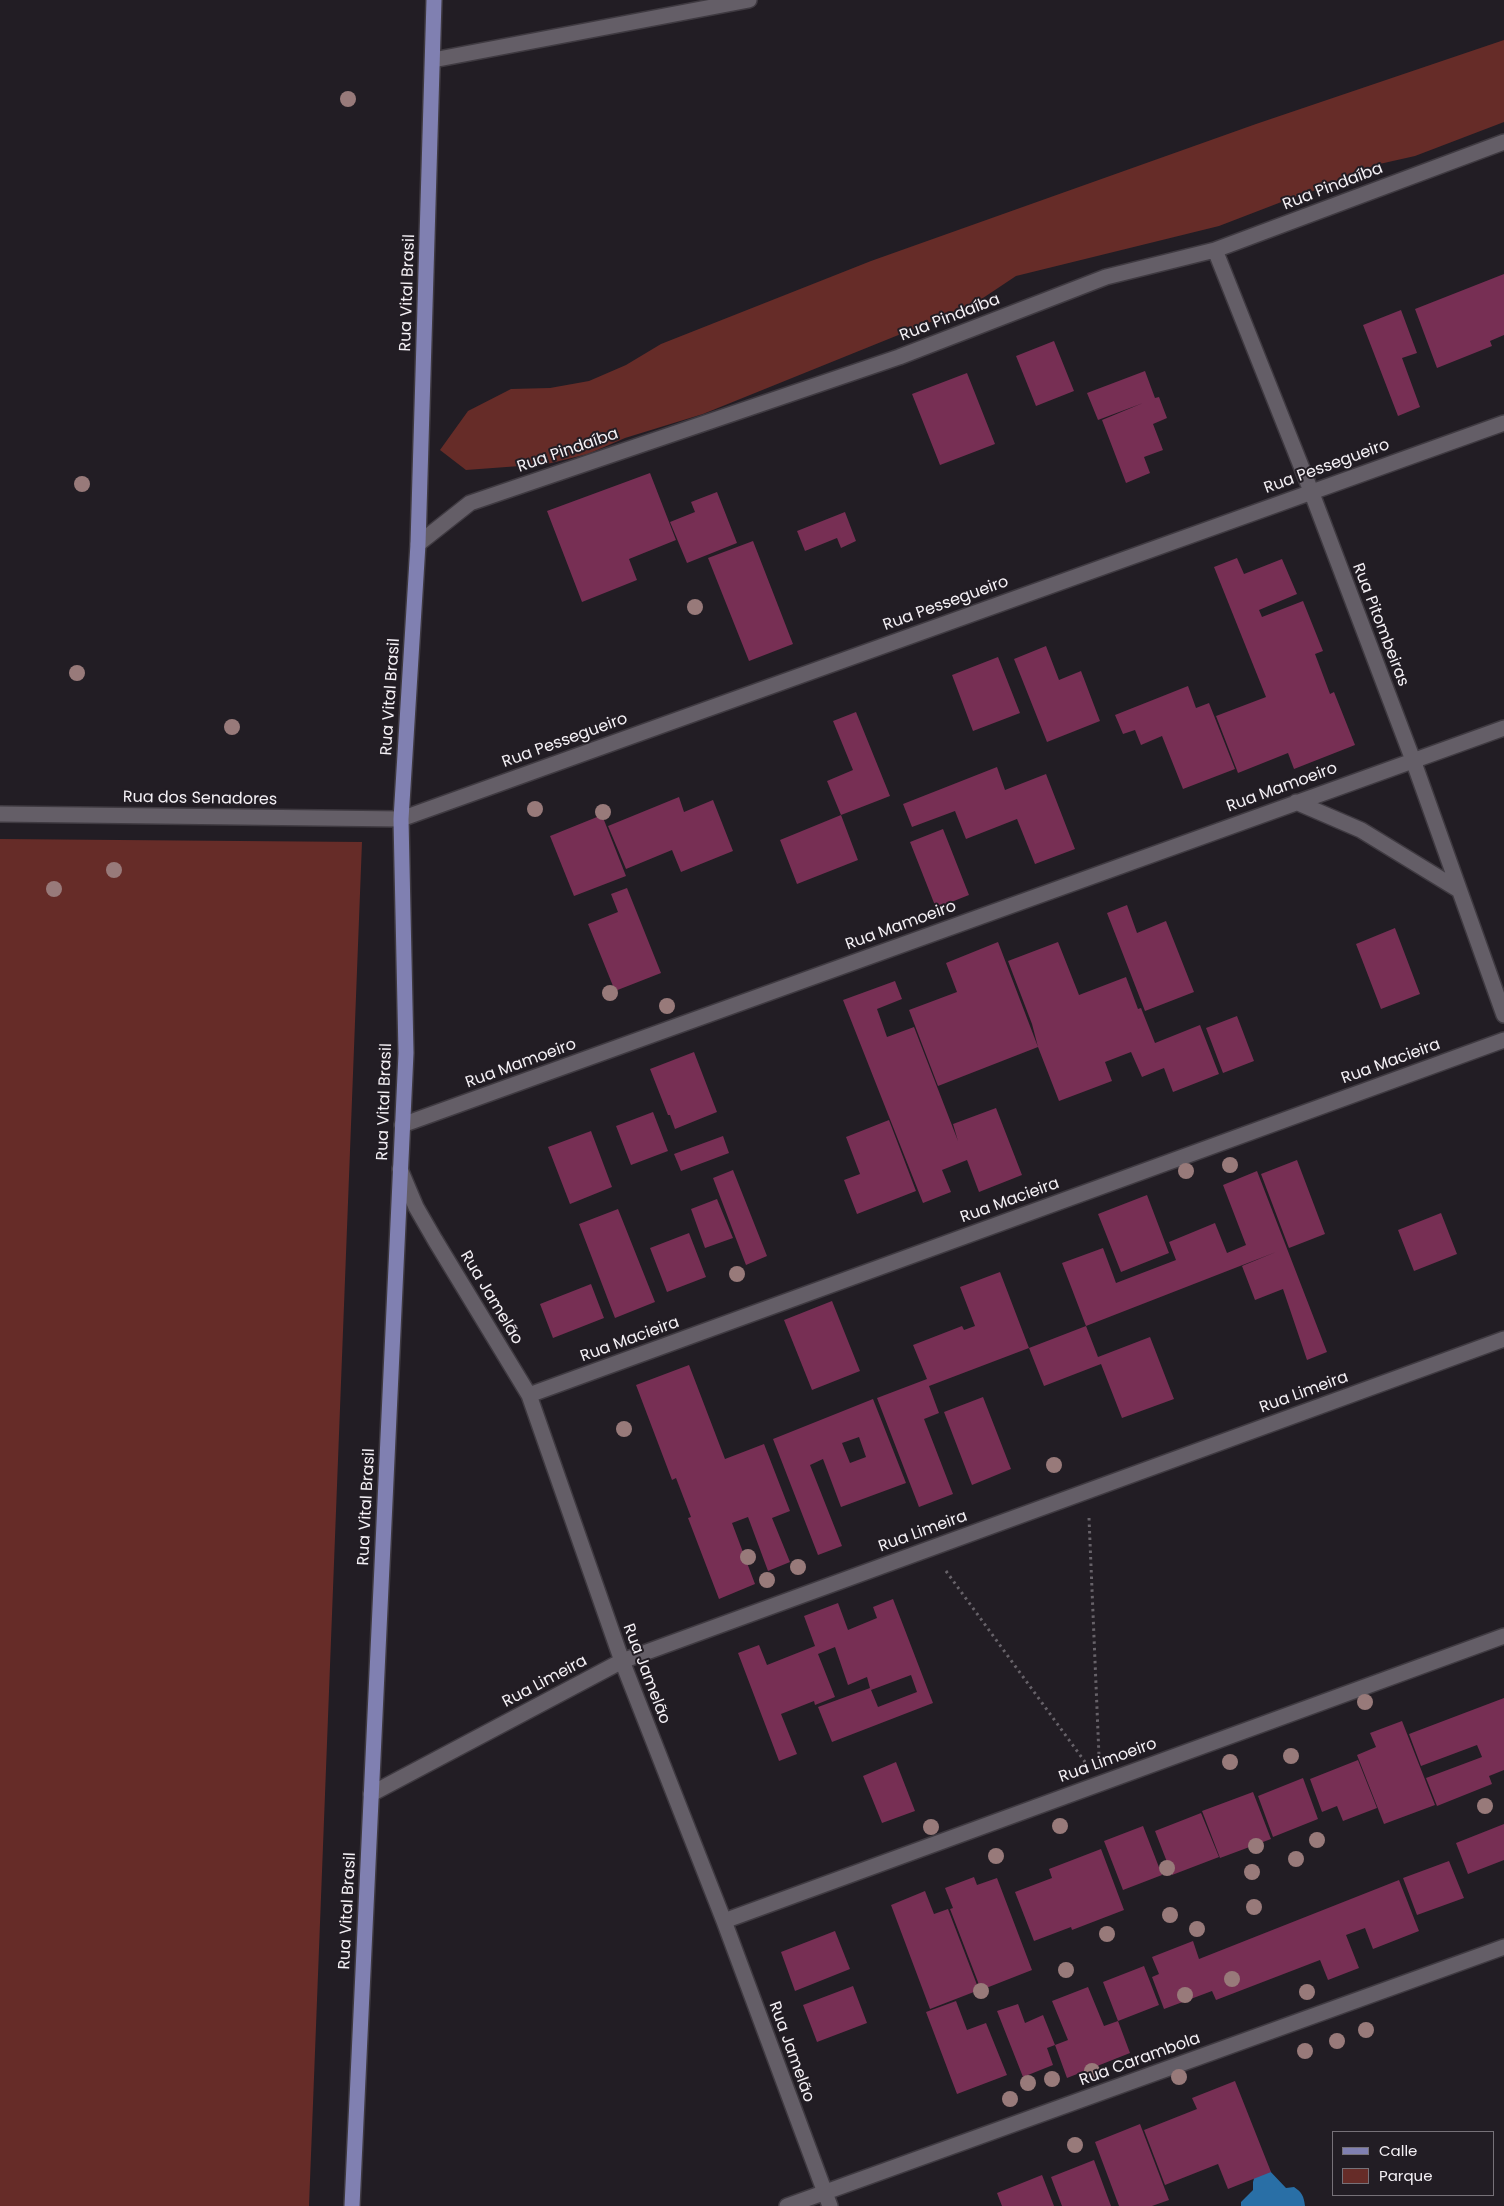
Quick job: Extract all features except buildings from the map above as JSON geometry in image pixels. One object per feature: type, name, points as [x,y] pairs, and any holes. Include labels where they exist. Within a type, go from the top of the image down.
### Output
[{"type":"main road","name":"Rua Vital Brasil","points":[[352,2206],[406,1053],[401,819],[418,544],[434,0]]},
{"type":"street","points":[[433,60],[748,0]]},
{"type":"street","name":"Rua Pindaíba","points":[[418,544],[470,503],[899,357],[1106,277],[1215,250],[1504,142]]},
{"type":"street","name":"Rua Pitombeiras","points":[[1215,250],[1311,491],[1413,760],[1504,1015]]},
{"type":"street","name":"Rua Pessegueiro","points":[[401,819],[1504,423]]},
{"type":"street","name":"Rua Mamoeiro","points":[[402,1125],[1504,728]]},
{"type":"street","points":[[1296,802],[1361,830],[1459,890]]},
{"type":"street","name":"Rua dos Senadores","points":[[0,814],[401,819]]},
{"type":"street","name":"Rua Macieira","points":[[529,1395],[1504,1040]]},
{"type":"street","name":"Rua Jamelão","points":[[400,1169],[416,1207],[529,1395],[622,1661],[724,1921],[827,2199]]},
{"type":"street","name":"Rua Limeira","points":[[371,1794],[622,1661],[1504,1340]]},
{"type":"street","name":"Rua Limoeiro","points":[[724,1921],[1100,1782],[1504,1636]]},
{"type":"street","name":"Rua Carambola","points":[[788,2206],[827,2199],[1504,1946]]},
{"type":"path","points":[[1088,1490],[1100,1782]]},
{"type":"path","points":[[930,1548],[1100,1782]]},
{"type":"green space","points":[[1504,40],[1504,122],[1415,156],[1375,165],[1339,183],[1297,196],[1219,226],[1016,276],[980,300],[938,319],[703,414],[625,438],[588,454],[547,464],[466,470],[440,450],[468,411],[511,389],[550,388],[589,381],[626,365],[661,344],[871,261],[1256,124]]},
{"type":"green space","points":[[0,839],[362,842],[309,2206],[0,2206]]},
{"type":"water","points":[[1268,2169],[1286,2188],[1294,2187],[1301,2193],[1305,2206],[1241,2206],[1241,2202],[1253,2190],[1255,2175]]}]
